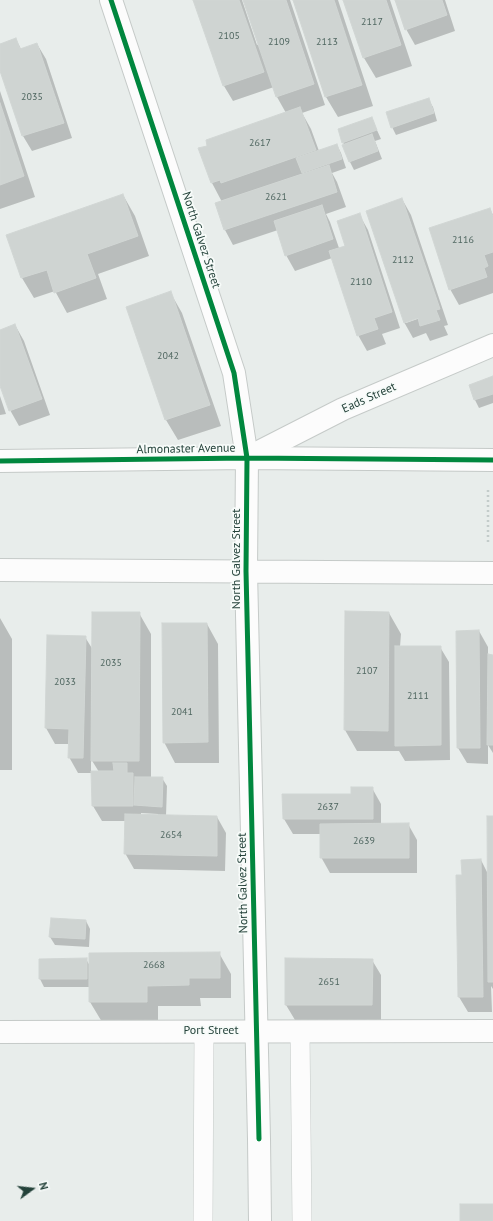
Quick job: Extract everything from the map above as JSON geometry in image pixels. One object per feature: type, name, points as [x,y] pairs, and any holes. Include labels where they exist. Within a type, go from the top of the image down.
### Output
[{"type":"street","name":"North Galvez Street","points":[[110,0],[234,373],[248,458],[246,571],[260,1221]]},
{"type":"street","name":"Eads Street","points":[[248,458],[343,409],[493,345]]},
{"type":"street","name":"Almonaster Avenue","points":[[0,461],[248,458],[493,460]]},
{"type":"street","points":[[0,570],[493,573]]},
{"type":"street","name":"Port Street","points":[[0,1032],[493,1031]]},
{"type":"lane","points":[[203,1221],[204,1031]]},
{"type":"lane","points":[[300,1032],[302,1221]]},
{"type":"path","points":[[488,484],[488,542]]},
{"type":"building","points":[[193,0],[239,0],[264,72],[223,86]]},
{"type":"building","points":[[243,0],[286,0],[314,84],[276,97]]},
{"type":"building","points":[[293,0],[334,0],[362,85],[325,97]]},
{"type":"building","points":[[343,0],[386,0],[401,45],[363,58]]},
{"type":"building","points":[[395,0],[442,0],[447,15],[405,30]]},
{"type":"building","points":[[16,38],[20,49],[37,43],[64,123],[22,136],[0,71],[0,44]]},
{"type":"building","points":[[429,98],[434,113],[391,128],[386,112]]},
{"type":"building","points":[[0,103],[24,176],[0,185]]},
{"type":"building","points":[[300,107],[316,150],[221,183],[220,180],[211,183],[198,148],[207,146],[206,140]]},
{"type":"building","points":[[372,117],[377,130],[342,143],[338,129]]},
{"type":"building","points":[[372,134],[378,151],[349,162],[342,145]]},
{"type":"building","points":[[337,144],[342,159],[302,173],[296,158]]},
{"type":"building","points":[[329,165],[337,192],[224,230],[215,203]]},
{"type":"building","points":[[123,194],[138,236],[87,254],[96,278],[54,293],[47,270],[21,278],[6,235]]},
{"type":"building","points":[[402,198],[440,309],[436,310],[440,320],[420,326],[418,318],[404,323],[366,211]]},
{"type":"building","points":[[322,205],[333,239],[285,256],[274,221]]},
{"type":"building","points":[[490,208],[493,217],[493,252],[484,255],[488,266],[484,268],[487,277],[449,290],[429,228]]},
{"type":"building","points":[[360,213],[392,312],[374,318],[378,329],[357,336],[329,251],[345,246],[337,221]]},
{"type":"building","points":[[171,291],[210,405],[165,420],[126,307]]},
{"type":"building","points":[[15,324],[42,399],[9,411],[0,386],[0,330]]},
{"type":"building","points":[[493,376],[493,394],[474,400],[469,385]]},
{"type":"building","points":[[345,611],[389,612],[388,731],[344,730]]},
{"type":"building","points":[[92,612],[140,612],[139,761],[91,761]]},
{"type":"building","points":[[162,623],[207,623],[208,742],[163,743]]},
{"type":"building","points":[[479,630],[480,748],[457,748],[456,631]]},
{"type":"building","points":[[47,635],[86,636],[83,758],[68,758],[69,729],[45,728]]},
{"type":"building","points":[[395,646],[441,646],[441,745],[395,746]]},
{"type":"building","points":[[488,654],[493,655],[493,745],[487,745]]},
{"type":"building","points":[[113,763],[127,763],[127,773],[133,773],[133,806],[92,806],[91,771],[114,771]]},
{"type":"building","points":[[135,777],[163,777],[162,807],[134,805]]},
{"type":"building","points":[[351,787],[373,787],[373,819],[283,819],[282,794],[351,794]]},
{"type":"building","points":[[125,814],[217,816],[217,856],[124,854]]},
{"type":"building","points":[[487,816],[493,816],[493,982],[488,982]]},
{"type":"building","points":[[409,823],[409,858],[320,858],[320,824]]},
{"type":"building","points":[[481,859],[483,997],[458,997],[456,875],[462,875],[461,860]]},
{"type":"building","points":[[51,918],[86,920],[85,939],[49,937]]},
{"type":"building","points":[[220,952],[220,978],[189,978],[189,985],[147,986],[147,1002],[89,1002],[89,953]]},
{"type":"building","points":[[87,958],[87,979],[39,979],[39,959]]},
{"type":"building","points":[[285,958],[373,959],[372,1005],[285,1005]]},
{"type":"building","points":[[460,1204],[493,1204],[493,1221],[460,1221]]},
{"type":"cycle path","points":[[111,0],[234,373],[247,458],[246,571],[259,1139]]},
{"type":"cycle path","points":[[0,461],[247,458],[493,460]]}]
